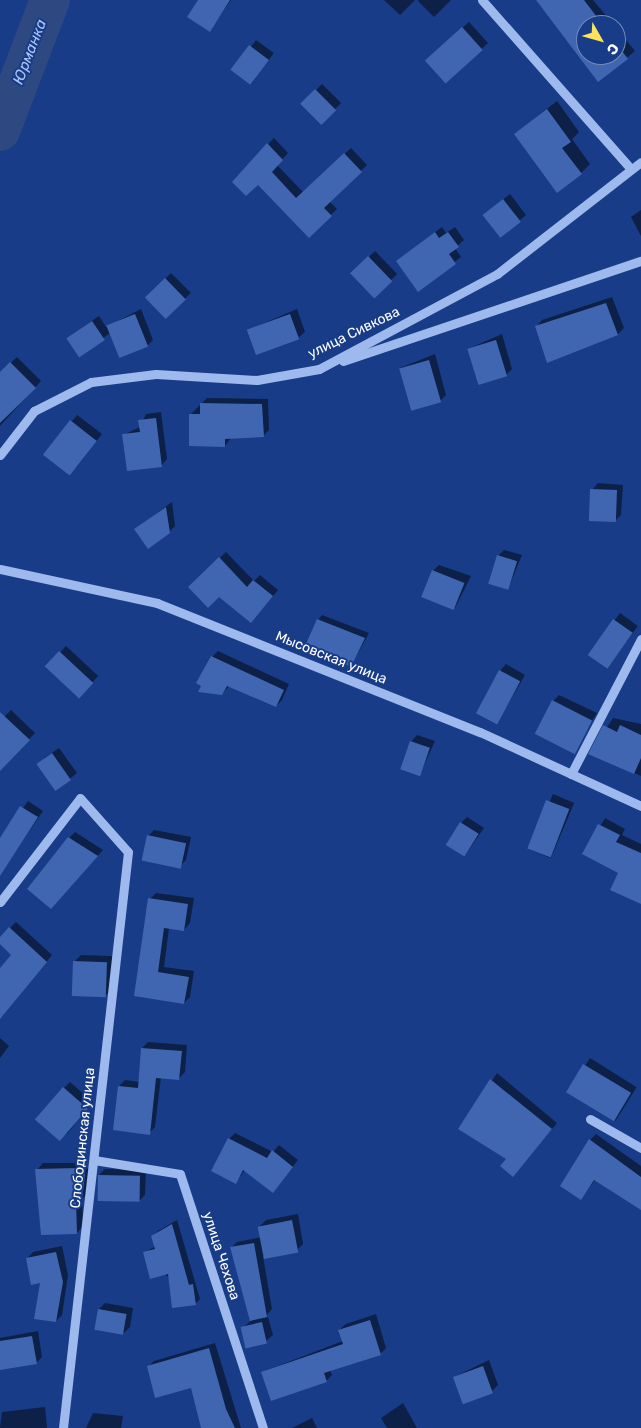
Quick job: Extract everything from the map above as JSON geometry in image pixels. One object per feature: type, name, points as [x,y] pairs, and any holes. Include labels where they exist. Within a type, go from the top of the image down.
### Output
[{"type":"street","points":[[482,0],[631,169]]},
{"type":"street","name":"улица Сивкова","points":[[0,455],[34,412],[91,382],[156,374],[257,380],[318,369],[497,274],[641,162]]},
{"type":"street","points":[[318,369],[641,261]]},
{"type":"street","name":"Мысовская улица","points":[[0,569],[157,602],[480,732],[641,806]]},
{"type":"street","points":[[570,774],[641,639]]},
{"type":"street","name":"Слободинская улица","points":[[0,902],[80,798],[128,852],[63,1428]]},
{"type":"street","points":[[590,1119],[641,1148]]},
{"type":"street","name":"улица Чехова","points":[[94,1160],[180,1174],[263,1428]]},
{"type":"building","points":[[198,0],[230,0],[210,32],[187,17]]},
{"type":"building","points":[[536,0],[584,0],[595,15],[576,15],[576,53]]},
{"type":"building","points":[[462,27],[483,50],[446,83],[425,60]]},
{"type":"building","points":[[249,45],[269,60],[250,85],[230,70]]},
{"type":"building","points":[[585,65],[620,65],[598,82]]},
{"type":"building","points":[[315,89],[336,110],[321,125],[300,104]]},
{"type":"building","points":[[547,109],[571,142],[562,148],[582,174],[557,193],[514,134]]},
{"type":"building","points":[[267,143],[283,160],[272,172],[296,198],[344,153],[362,172],[324,208],[332,216],[309,238],[258,185],[246,196],[232,182]]},
{"type":"building","points":[[503,199],[521,222],[500,238],[483,215]]},
{"type":"building","points":[[435,232],[439,238],[448,232],[459,247],[449,254],[456,264],[418,292],[396,261]]},
{"type":"building","points":[[368,256],[392,281],[374,299],[350,273]]},
{"type":"building","points":[[165,278],[186,300],[166,319],[145,297]]},
{"type":"building","points":[[606,303],[618,335],[547,363],[535,326]]},
{"type":"building","points":[[135,314],[148,346],[119,358],[106,326]]},
{"type":"building","points":[[290,314],[299,339],[256,355],[247,330]]},
{"type":"building","points":[[92,321],[105,340],[79,357],[66,338]]},
{"type":"building","points":[[496,340],[507,376],[478,385],[467,349]]},
{"type":"building","points":[[429,360],[441,402],[411,411],[399,369]]},
{"type":"building","points":[[10,362],[36,388],[0,423],[0,372]]},
{"type":"building","points":[[200,403],[262,404],[264,437],[225,439],[225,447],[189,446],[189,414],[200,414]]},
{"type":"building","points":[[156,418],[162,467],[127,471],[122,434],[140,432],[138,420]]},
{"type":"building","points":[[70,420],[97,441],[70,476],[43,455]]},
{"type":"building","points":[[590,489],[617,490],[616,522],[589,521]]},
{"type":"building","points":[[166,507],[170,533],[148,549],[134,529]]},
{"type":"building","points":[[497,555],[517,561],[508,590],[488,584]]},
{"type":"building","points":[[219,557],[247,587],[253,580],[273,596],[251,623],[219,597],[208,608],[188,587]]},
{"type":"building","points":[[432,570],[464,583],[454,610],[421,597]]},
{"type":"building","points":[[317,619],[365,638],[351,667],[306,644]]},
{"type":"building","points":[[613,619],[633,633],[607,669],[588,655]]},
{"type":"building","points":[[59,651],[93,683],[79,698],[45,666]]},
{"type":"building","points":[[211,656],[284,690],[276,707],[227,686],[222,695],[198,692],[201,686],[196,683]]},
{"type":"building","points":[[499,670],[520,681],[497,725],[476,713]]},
{"type":"building","points":[[552,700],[592,720],[575,754],[535,734]]},
{"type":"building","points":[[0,712],[30,740],[0,771]]},
{"type":"building","points":[[603,725],[617,732],[620,725],[641,735],[641,758],[634,774],[588,754]]},
{"type":"building","points":[[410,741],[430,748],[420,776],[400,769]]},
{"type":"building","points":[[52,753],[71,780],[55,791],[36,764]]},
{"type":"building","points":[[546,800],[569,809],[551,858],[527,849]]},
{"type":"building","points":[[20,806],[38,817],[0,876],[0,838]]},
{"type":"building","points":[[460,822],[479,834],[464,857],[446,845]]},
{"type":"building","points":[[598,824],[620,835],[616,842],[641,853],[641,904],[610,890],[618,873],[582,854]]},
{"type":"building","points":[[147,835],[186,843],[181,869],[142,860]]},
{"type":"building","points":[[68,837],[98,856],[51,909],[27,889]]},
{"type":"building","points":[[148,898],[188,904],[184,931],[164,928],[158,972],[189,977],[184,1004],[134,996]]},
{"type":"building","points":[[9,927],[47,962],[0,1019],[0,968],[11,955],[0,944],[0,937]]},
{"type":"building","points":[[73,961],[107,962],[106,997],[72,996]]},
{"type":"building","points":[[141,1048],[182,1051],[179,1080],[156,1078],[150,1135],[113,1130],[118,1086],[138,1088]]},
{"type":"building","points":[[583,1064],[631,1093],[614,1121],[566,1092]]},
{"type":"building","points":[[490,1079],[552,1129],[513,1177],[500,1166],[506,1159],[458,1129]]},
{"type":"building","points":[[63,1087],[88,1109],[60,1141],[35,1119]]},
{"type":"building","points":[[228,1138],[267,1158],[272,1150],[293,1167],[273,1193],[243,1170],[236,1184],[211,1171]]},
{"type":"building","points":[[589,1139],[641,1177],[641,1210],[594,1180],[581,1200],[560,1186]]},
{"type":"building","points":[[78,1168],[78,1174],[85,1174],[82,1200],[76,1200],[77,1234],[41,1235],[35,1169]]},
{"type":"building","points":[[98,1175],[140,1176],[140,1202],[98,1201]]},
{"type":"building","points":[[292,1220],[298,1252],[264,1259],[258,1227]]},
{"type":"building","points":[[172,1224],[189,1285],[193,1284],[196,1305],[172,1308],[168,1274],[150,1279],[143,1252],[155,1249],[151,1236]]},
{"type":"building","points":[[254,1243],[267,1317],[250,1321],[230,1247]]},
{"type":"building","points":[[56,1252],[63,1282],[56,1322],[34,1319],[40,1283],[31,1285],[26,1258]]},
{"type":"building","points":[[98,1309],[127,1314],[123,1335],[94,1330]]},
{"type":"building","points":[[370,1320],[381,1355],[324,1373],[327,1382],[271,1401],[261,1372],[343,1344],[338,1330]]},
{"type":"building","points":[[262,1322],[267,1343],[246,1348],[241,1327]]},
{"type":"building","points":[[32,1336],[37,1364],[0,1370],[0,1341]]},
{"type":"building","points":[[209,1348],[226,1409],[235,1428],[201,1428],[191,1388],[155,1398],[147,1366]]},
{"type":"building","points":[[483,1366],[493,1393],[463,1404],[453,1377]]},
{"type":"waterway","name":"Юрманка","points":[[0,131],[50,0]]}]
